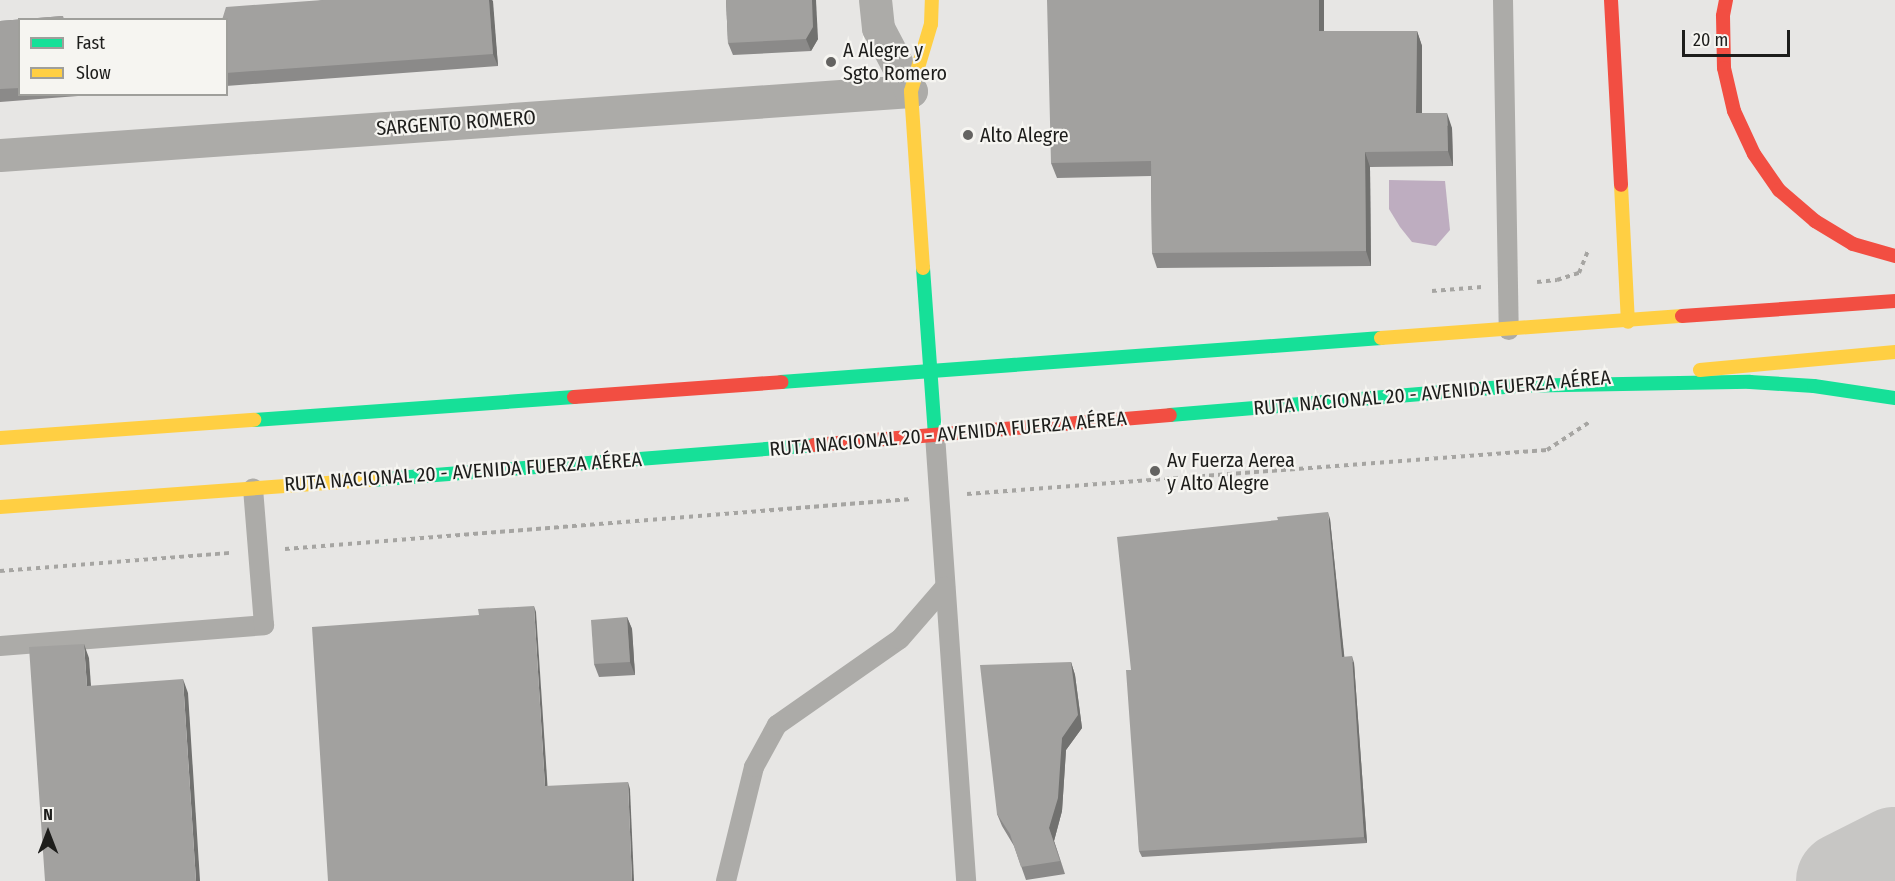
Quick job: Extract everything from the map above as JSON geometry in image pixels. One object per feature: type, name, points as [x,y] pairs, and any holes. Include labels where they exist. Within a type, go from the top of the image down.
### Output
[{"type":"main road","points":[[932,0],[931,24],[911,91],[935,435]]},
{"type":"main road","points":[[1611,0],[1622,248],[1628,322]]},
{"type":"main road","points":[[1726,0],[1723,16],[1724,68],[1734,111],[1754,154],[1779,190],[1815,221],[1853,244],[1895,256]]},
{"type":"main road","points":[[0,438],[1895,301]]},
{"type":"main road","name":"RUTA NACIONAL 20 - AVENIDA FUERZA AÉREA","points":[[0,507],[935,435],[1895,352]]},
{"type":"main road","points":[[1512,386],[1750,382],[1814,386],[1895,398]]},
{"type":"street","points":[[876,0],[878,28],[911,91]]},
{"type":"street","name":"SARGENTO ROMERO","points":[[0,155],[911,91]]},
{"type":"lane","points":[[1503,0],[1509,330]]},
{"type":"lane","points":[[935,435],[966,881]]},
{"type":"lane","points":[[0,646],[264,625],[253,488]]},
{"type":"lane","points":[[726,881],[754,766],[777,725],[900,639],[945,587]]},
{"type":"path","points":[[1432,291],[1557,280],[1580,273],[1588,250],[1622,248]]},
{"type":"shaded area","points":[[1389,180],[1445,181],[1450,230],[1436,246],[1412,242],[1400,227],[1389,209]]},
{"type":"building","points":[[323,0],[489,0],[493,54],[228,73],[228,18],[223,18],[226,7]]},
{"type":"building","points":[[726,0],[812,0],[813,27],[806,39],[728,43]]},
{"type":"building","points":[[1047,0],[1319,0],[1319,31],[1417,31],[1416,113],[1447,113],[1448,151],[1365,152],[1366,251],[1152,253],[1151,161],[1051,163]]},
{"type":"building","points":[[63,16],[63,18],[38,18]]},
{"type":"building","points":[[18,20],[18,88],[0,89],[0,21]]},
{"type":"building","points":[[1328,512],[1342,657],[1352,656],[1364,837],[1139,851],[1126,670],[1131,670],[1117,537],[1278,520],[1277,517]]},
{"type":"building","points":[[534,606],[545,786],[628,782],[632,881],[328,881],[312,627],[479,615],[478,609]]},
{"type":"building","points":[[627,617],[630,662],[594,664],[591,620]]},
{"type":"building","points":[[84,644],[87,686],[183,679],[196,881],[45,881],[29,647]]},
{"type":"building","points":[[1071,662],[1078,715],[1062,738],[1058,798],[1049,828],[1060,861],[1021,867],[1010,834],[997,814],[980,665]]},
{"type":"taxiway","points":[[1845,881],[1895,856]]},
{"type":"traffic: fast","points":[[923,268],[935,435]]},
{"type":"traffic: fast","points":[[781,382],[1381,338]]},
{"type":"traffic: fast","points":[[1512,386],[1750,382],[1814,386],[1895,398]]},
{"type":"traffic: fast","points":[[1170,415],[1541,384]]},
{"type":"traffic: fast","points":[[254,420],[574,397]]},
{"type":"traffic: fast","points":[[372,480],[814,445]]},
{"type":"traffic: slow","points":[[923,268],[911,91],[931,24],[932,0]]},
{"type":"traffic: slow","points":[[1621,185],[1628,322]]},
{"type":"traffic: slow","points":[[1381,338],[1682,316]]},
{"type":"traffic: slow","points":[[1700,370],[1895,352]]},
{"type":"traffic: slow","points":[[0,438],[254,420]]},
{"type":"traffic: slow","points":[[0,507],[372,480]]},
{"type":"traffic: jam","points":[[1611,0],[1621,185]]},
{"type":"traffic: jam","points":[[1726,0],[1723,16],[1724,68],[1734,111],[1754,154],[1779,190],[1815,221],[1853,244],[1895,256]]},
{"type":"traffic: jam","points":[[1682,316],[1895,301]]},
{"type":"traffic: jam","points":[[574,397],[781,382]]},
{"type":"traffic: jam","points":[[814,445],[1170,415]]},
{"type":"place","name":"A Alegre y Sgto Romero","points":[[831,62]]},
{"type":"place","name":"Alto Alegre","points":[[968,135]]},
{"type":"place","name":"Av Fuerza Aerea y Alto Alegre","points":[[1155,471]]}]
